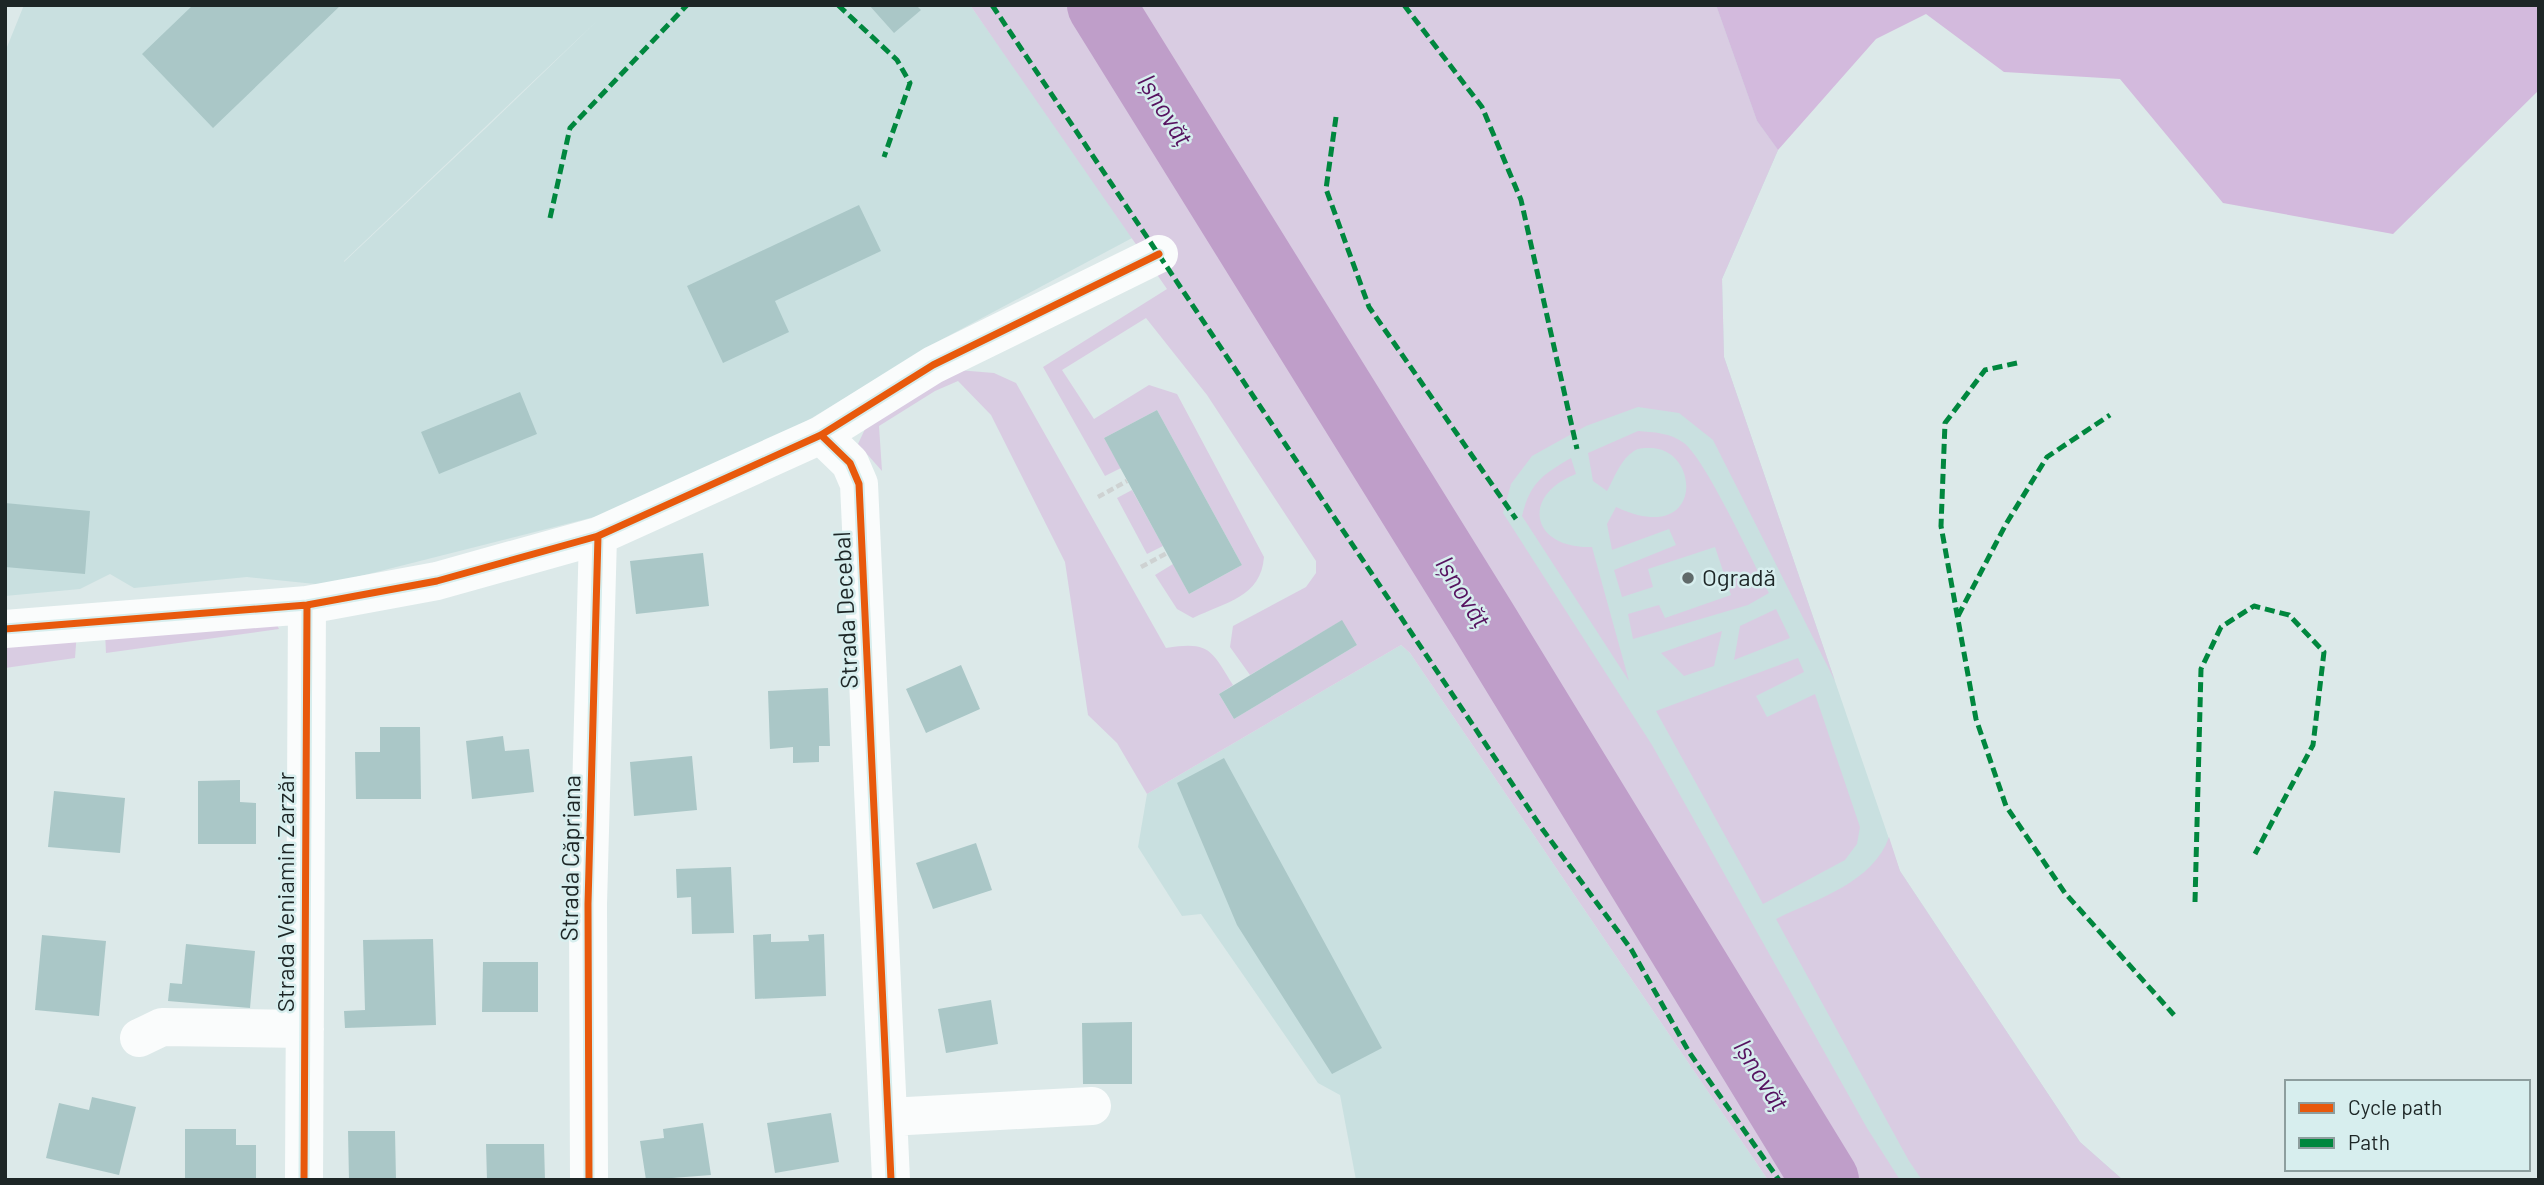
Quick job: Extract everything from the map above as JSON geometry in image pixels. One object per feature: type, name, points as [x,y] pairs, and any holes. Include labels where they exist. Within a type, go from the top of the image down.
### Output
[{"type":"street","points":[[5,629],[307,605],[437,581],[598,536],[821,435],[933,365],[1159,254]]},
{"type":"street","name":"Strada Decebal","points":[[821,435],[850,463],[859,484],[891,1180]]},
{"type":"street","name":"Strada Căpriana","points":[[589,1180],[588,904],[598,536]]},
{"type":"street","name":"Strada Veniamin Zarzăr","points":[[304,1180],[307,605]]},
{"type":"street","name":"Strada Veniamin Zarzăr","points":[[147,1026],[305,1029]]},
{"type":"street","points":[[889,1117],[1092,1106]]},
{"type":"path","points":[[1098,497],[1127,481]]},
{"type":"path","points":[[1141,567],[1167,553]]},
{"type":"shaded area","points":[[24,5],[970,5],[1134,237],[937,342],[764,447],[598,516],[325,585],[247,577],[134,588],[110,574],[80,589],[5,596],[5,52]],"holes":[[[599,19],[487,127],[344,262]]]},
{"type":"shaded area","points":[[970,5],[1716,5],[1757,121],[1778,150],[1722,279],[1724,357],[1835,681],[1713,440],[1679,413],[1638,407],[1586,426],[1532,456],[1511,484],[1503,513],[1652,745],[1867,1128],[1900,1180],[1768,1180],[1410,653],[1401,645],[1147,794],[1117,743],[1088,715],[1065,562],[991,415],[958,381],[935,391],[879,426],[882,471],[858,444],[865,429],[958,370],[994,373],[1016,383],[1166,648],[1201,647],[1219,663],[1233,685],[1219,694],[1234,719],[1357,645],[1341,621],[1250,675],[1230,647],[1233,626],[1306,587],[1316,573],[1316,561],[1207,395],[1146,318],[1062,370],[1094,419],[1149,385],[1177,394],[1264,557],[1256,581],[1249,590],[1193,618],[1177,609],[1155,575],[1173,564],[1189,594],[1242,565],[1157,410],[1104,438],[1121,468],[1105,476],[1043,367],[1167,289]]},
{"type":"shaded area","points":[[1716,5],[1757,121],[1778,150],[1722,279],[1724,357],[1900,871],[2080,1142],[2123,1180],[1890,1180],[1322,262]]},
{"type":"shaded area","points":[[1716,5],[2539,5],[2539,90],[2393,234],[2223,203],[2120,79],[2004,72],[1926,14],[1876,39],[1778,150],[1757,121]]},
{"type":"shaded area","points":[[1638,431],[1673,437],[1684,443],[1693,453],[1729,513],[1769,593],[1748,605],[1633,639],[1628,614],[1659,605],[1665,618],[1731,595],[1715,547],[1648,569],[1653,587],[1622,597],[1614,570],[1676,545],[1669,529],[1612,550],[1607,524],[1616,507],[1645,516],[1666,515],[1680,506],[1686,492],[1685,477],[1678,462],[1666,452],[1649,448],[1637,449],[1629,455],[1621,464],[1607,491],[1593,481],[1588,453]]},
{"type":"shaded area","points":[[1571,458],[1576,474],[1558,484],[1546,495],[1540,507],[1540,520],[1545,531],[1556,540],[1592,547],[1629,681],[1522,516],[1533,488],[1552,470]]},
{"type":"shaded area","points":[[1132,490],[1163,546],[1147,554],[1117,498]]},
{"type":"shaded area","points":[[1776,609],[1790,638],[1734,660],[1740,626]]},
{"type":"shaded area","points":[[275,621],[279,629],[106,653],[105,632]]},
{"type":"shaded area","points":[[77,631],[75,658],[5,668],[5,645]]},
{"type":"shaded area","points":[[1722,631],[1714,666],[1684,676],[1661,653]]},
{"type":"shaded area","points":[[1401,645],[1410,653],[1768,1180],[1356,1180],[1340,1095],[1318,1083],[1201,914],[1182,916],[1138,847],[1147,794]]},
{"type":"shaded area","points":[[1798,658],[1804,672],[1756,696],[1767,717],[1815,694],[1860,827],[1857,844],[1845,860],[1763,904],[1656,711]]},
{"type":"shaded area","points":[[1889,837],[1900,871],[2080,1142],[2123,1180],[1922,1180],[1909,1161],[1776,919],[1842,888],[1857,878],[1881,853]]},
{"type":"building","points":[[193,5],[341,5],[213,128],[142,54]]},
{"type":"building","points":[[869,5],[916,5],[921,10],[894,33]]},
{"type":"building","points":[[859,205],[881,251],[775,301],[789,332],[723,363],[687,286]]},
{"type":"building","points":[[520,392],[537,434],[439,474],[421,432]]},
{"type":"building","points":[[1157,410],[1242,565],[1189,594],[1104,438]]},
{"type":"building","points":[[5,503],[90,511],[85,574],[5,567]]},
{"type":"building","points":[[703,553],[709,606],[636,614],[630,561]]},
{"type":"building","points":[[1342,620],[1357,645],[1234,719],[1219,694]]},
{"type":"building","points":[[961,665],[980,709],[926,733],[906,689]]},
{"type":"building","points":[[828,688],[830,746],[819,746],[819,762],[793,763],[793,747],[770,749],[768,691]]},
{"type":"building","points":[[380,727],[420,727],[421,799],[356,799],[355,752],[380,752]]},
{"type":"building","points":[[503,736],[505,751],[529,749],[534,792],[472,799],[466,741]]},
{"type":"building","points":[[692,756],[697,810],[634,816],[630,762]]},
{"type":"building","points":[[1224,758],[1382,1048],[1332,1074],[1237,925],[1177,783]]},
{"type":"building","points":[[240,780],[240,802],[256,803],[256,844],[198,844],[198,781]]},
{"type":"building","points":[[54,791],[125,798],[120,853],[48,847]]},
{"type":"building","points":[[976,843],[992,890],[933,909],[916,863]]},
{"type":"building","points":[[731,867],[734,933],[692,934],[691,897],[677,898],[676,869]]},
{"type":"building","points":[[771,934],[771,942],[809,941],[808,935],[824,934],[826,996],[755,999],[753,935]]},
{"type":"building","points":[[42,935],[106,941],[99,1016],[35,1010]]},
{"type":"building","points":[[433,939],[436,1025],[345,1028],[344,1011],[365,1010],[363,940]]},
{"type":"building","points":[[186,944],[255,951],[250,1008],[168,1001],[170,983],[182,984]]},
{"type":"building","points":[[483,962],[538,962],[538,1012],[482,1012]]},
{"type":"building","points":[[991,1000],[998,1044],[946,1053],[938,1009]]},
{"type":"building","points":[[1132,1022],[1132,1084],[1083,1084],[1082,1023]]},
{"type":"building","points":[[92,1097],[136,1107],[119,1175],[46,1158],[59,1103],[89,1110]]},
{"type":"building","points":[[831,1113],[839,1162],[775,1173],[767,1123]]},
{"type":"building","points":[[703,1123],[711,1175],[646,1180],[640,1141],[664,1138],[663,1129]]},
{"type":"building","points":[[185,1129],[236,1129],[236,1145],[256,1145],[256,1180],[185,1180]]},
{"type":"building","points":[[348,1131],[395,1131],[396,1180],[349,1180]]},
{"type":"building","points":[[486,1144],[544,1144],[545,1180],[487,1180]]},
{"type":"waterway","name":"Ișnovăț","points":[[1101,5],[1484,622],[1825,1180]]},
{"type":"marked path","points":[[550,218],[570,128],[687,5]]},
{"type":"marked path","points":[[838,5],[897,60],[910,83],[884,157]]},
{"type":"marked path","points":[[992,5],[1543,830],[1631,949],[1689,1052],[1779,1180]]},
{"type":"marked path","points":[[1404,5],[1482,107],[1521,200],[1577,449]]},
{"type":"marked path","points":[[1336,117],[1326,189],[1369,307],[1516,519]]},
{"type":"marked path","points":[[2017,363],[1985,370],[1945,423],[1941,526],[1976,719],[2006,806],[2065,893],[2174,1015]]},
{"type":"marked path","points":[[1958,616],[2006,524],[2047,457],[2110,415]]},
{"type":"marked path","points":[[2195,902],[2201,669],[2221,627],[2254,606],[2289,615],[2324,652],[2313,745],[2255,854]]},
{"type":"cycle path","points":[[5,629],[307,605],[437,581],[598,536],[821,435],[933,365],[1159,254]]},
{"type":"cycle path","points":[[821,435],[850,463],[859,484],[891,1180]]},
{"type":"cycle path","points":[[589,1180],[588,904],[598,536]]},
{"type":"cycle path","points":[[304,1180],[307,605]]},
{"type":"place","name":"Ogradă","points":[[1688,578]]}]
